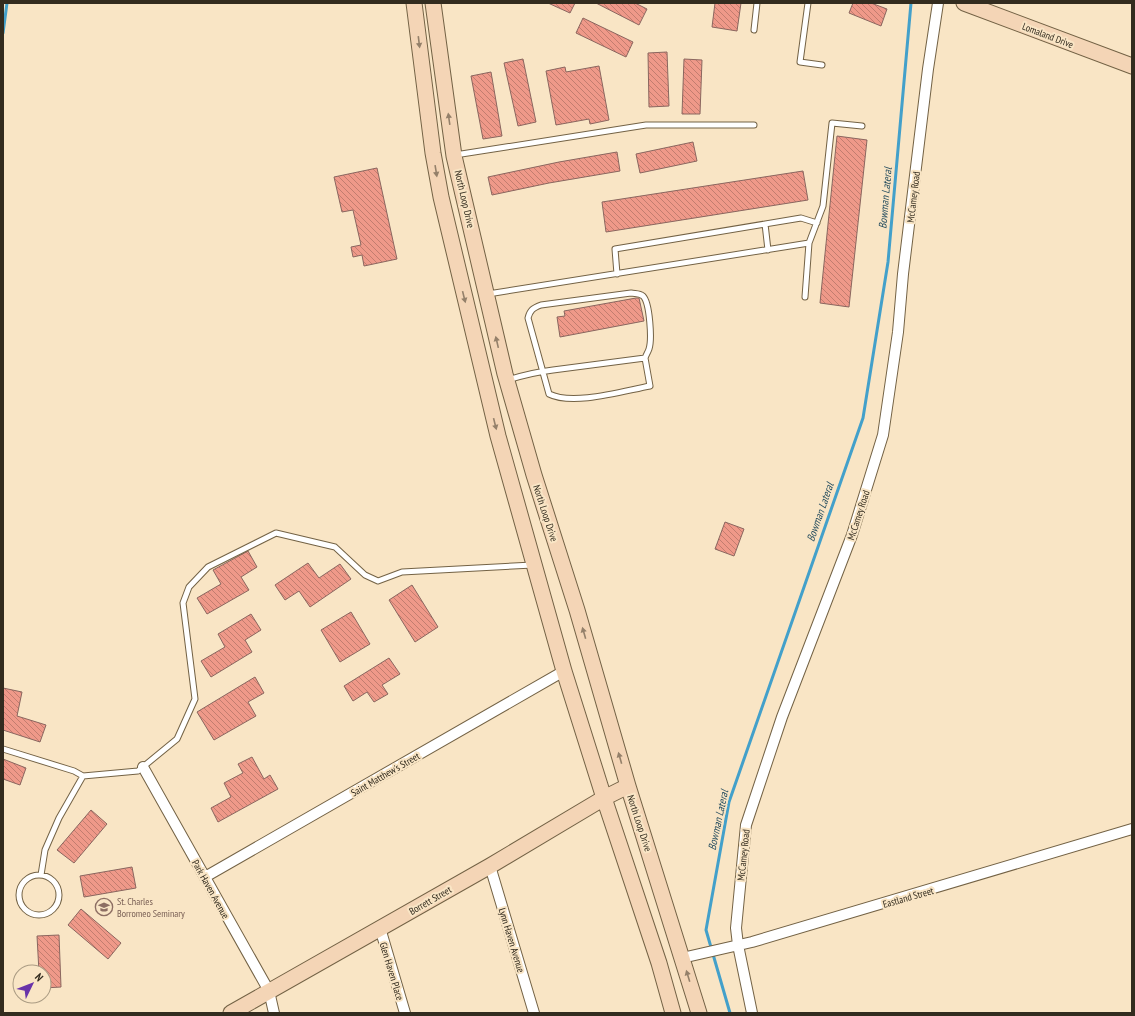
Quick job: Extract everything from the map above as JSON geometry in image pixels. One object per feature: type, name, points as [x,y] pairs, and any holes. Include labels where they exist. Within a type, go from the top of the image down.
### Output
[{"type":"main road","points":[[414,3],[441,197],[458,274],[509,478],[564,671],[604,798],[659,962],[673,1013]]},
{"type":"main road","name":"North Loop Drive","points":[[433,3],[454,156],[507,380],[534,475],[577,610],[628,786],[699,1013]]},
{"type":"main road","name":"Lomaland Drive","points":[[969,4],[1132,66]]},
{"type":"main road","points":[[509,478],[534,475]]},
{"type":"main road","name":"Borrett Street","points":[[231,1013],[490,866],[604,798],[628,786]]},
{"type":"street","name":"McCamey Road","points":[[752,1013],[734,946],[746,825],[782,717],[852,535],[883,435],[898,332],[903,274],[917,170],[928,69],[938,3]]},
{"type":"street","name":"Saint Matthew's Street","points":[[205,877],[564,671]]},
{"type":"street","name":"Park Haven Avenue","points":[[143,767],[268,991],[274,1013]]},
{"type":"street","name":"Eastland Street","points":[[682,958],[734,946],[1005,868],[1132,829]]},
{"type":"street","name":"Lynn Haven Avenue","points":[[490,866],[534,1013]]},
{"type":"street","name":"Glen Haven Place","points":[[380,928],[405,1013]]},
{"type":"lane","points":[[754,30],[757,3]]},
{"type":"lane","points":[[808,3],[800,62],[822,65]]},
{"type":"lane","points":[[805,297],[809,243],[823,206],[832,123],[862,126]]},
{"type":"lane","points":[[454,156],[646,125],[754,125]]},
{"type":"lane","points":[[617,274],[615,249],[801,218],[817,223]]},
{"type":"lane","points":[[765,224],[768,250]]},
{"type":"lane","points":[[487,294],[809,243]]},
{"type":"lane","points":[[631,293],[640,294],[645,297],[650,317],[650,348],[645,358],[650,386],[588,398],[556,398],[549,394],[542,371],[528,318],[530,312],[534,307],[541,305],[631,293]]},
{"type":"lane","points":[[507,380],[542,371],[645,358]]},
{"type":"lane","points":[[3,749],[74,771],[83,776],[138,772],[176,739],[195,698],[183,603],[188,587],[208,567],[276,533],[335,547],[365,575],[378,581],[402,572],[534,565]]},
{"type":"lane","points":[[41,875],[45,850],[59,818],[83,776]]},
{"type":"lane","points":[[34,875],[41,875],[47,876],[53,880],[59,892],[59,898],[57,904],[47,913],[34,914],[28,911],[24,906],[20,894],[21,888],[28,878],[34,875]]},
{"type":"building","points":[[548,3],[575,3],[570,13]]},
{"type":"building","points":[[596,3],[635,3],[647,9],[639,25]]},
{"type":"building","points":[[715,3],[741,3],[737,31],[712,27]]},
{"type":"building","points":[[853,3],[871,3],[887,9],[881,26],[849,13]]},
{"type":"building","points":[[583,18],[633,42],[626,57],[576,33]]},
{"type":"building","points":[[667,52],[669,106],[649,107],[648,53]]},
{"type":"building","points":[[523,59],[536,122],[518,126],[504,63]]},
{"type":"building","points":[[684,59],[702,60],[700,114],[682,114]]},
{"type":"building","points":[[599,66],[609,120],[590,124],[589,119],[556,125],[546,71],[565,67],[566,72]]},
{"type":"building","points":[[491,72],[502,136],[483,139],[471,76]]},
{"type":"building","points":[[837,136],[867,140],[849,307],[820,303]]},
{"type":"building","points":[[693,142],[697,161],[640,173],[636,154]]},
{"type":"building","points":[[617,152],[620,171],[549,183],[492,195],[488,177],[559,162]]},
{"type":"building","points":[[377,168],[397,259],[364,266],[362,255],[353,257],[351,247],[361,245],[353,210],[342,212],[334,177]]},
{"type":"building","points":[[803,171],[808,200],[606,232],[602,202]]},
{"type":"building","points":[[639,298],[644,321],[560,337],[557,317],[565,316],[564,311]]},
{"type":"building","points":[[725,522],[744,529],[734,556],[715,549]]},
{"type":"building","points":[[248,551],[257,567],[241,577],[249,590],[207,614],[197,598],[221,584],[213,570]]},
{"type":"building","points":[[308,563],[319,578],[340,564],[351,579],[310,607],[299,591],[285,600],[275,585]]},
{"type":"building","points":[[412,585],[438,627],[415,642],[389,600]]},
{"type":"building","points":[[351,612],[370,644],[340,662],[321,630]]},
{"type":"building","points":[[251,614],[261,630],[245,640],[252,652],[211,677],[201,661],[225,647],[218,634]]},
{"type":"building","points":[[389,658],[400,674],[382,685],[388,694],[374,702],[367,692],[353,701],[344,686]]},
{"type":"building","points":[[255,677],[264,693],[248,702],[256,716],[214,740],[197,712]]},
{"type":"building","points":[[3,688],[22,692],[17,716],[46,725],[40,742],[3,730]]},
{"type":"building","points":[[252,757],[264,779],[270,775],[278,789],[218,822],[211,808],[231,797],[224,783],[243,773],[238,764]]},
{"type":"building","points":[[3,759],[26,768],[20,785],[3,779]]},
{"type":"building","points":[[91,810],[107,824],[74,863],[57,850]]},
{"type":"building","points":[[132,867],[136,888],[84,897],[80,876]]},
{"type":"building","points":[[81,909],[121,943],[108,959],[68,925]]},
{"type":"building","points":[[59,935],[61,987],[52,988],[52,964],[39,964],[37,936]]},
{"type":"waterway","points":[[3,33],[7,3]]},
{"type":"waterway","name":"Bowman Lateral","points":[[730,1013],[706,930],[729,802],[863,418],[888,262],[911,3]]},
{"type":"place","name":"St. Charles Borromeo Seminary","points":[[104,907]]}]
